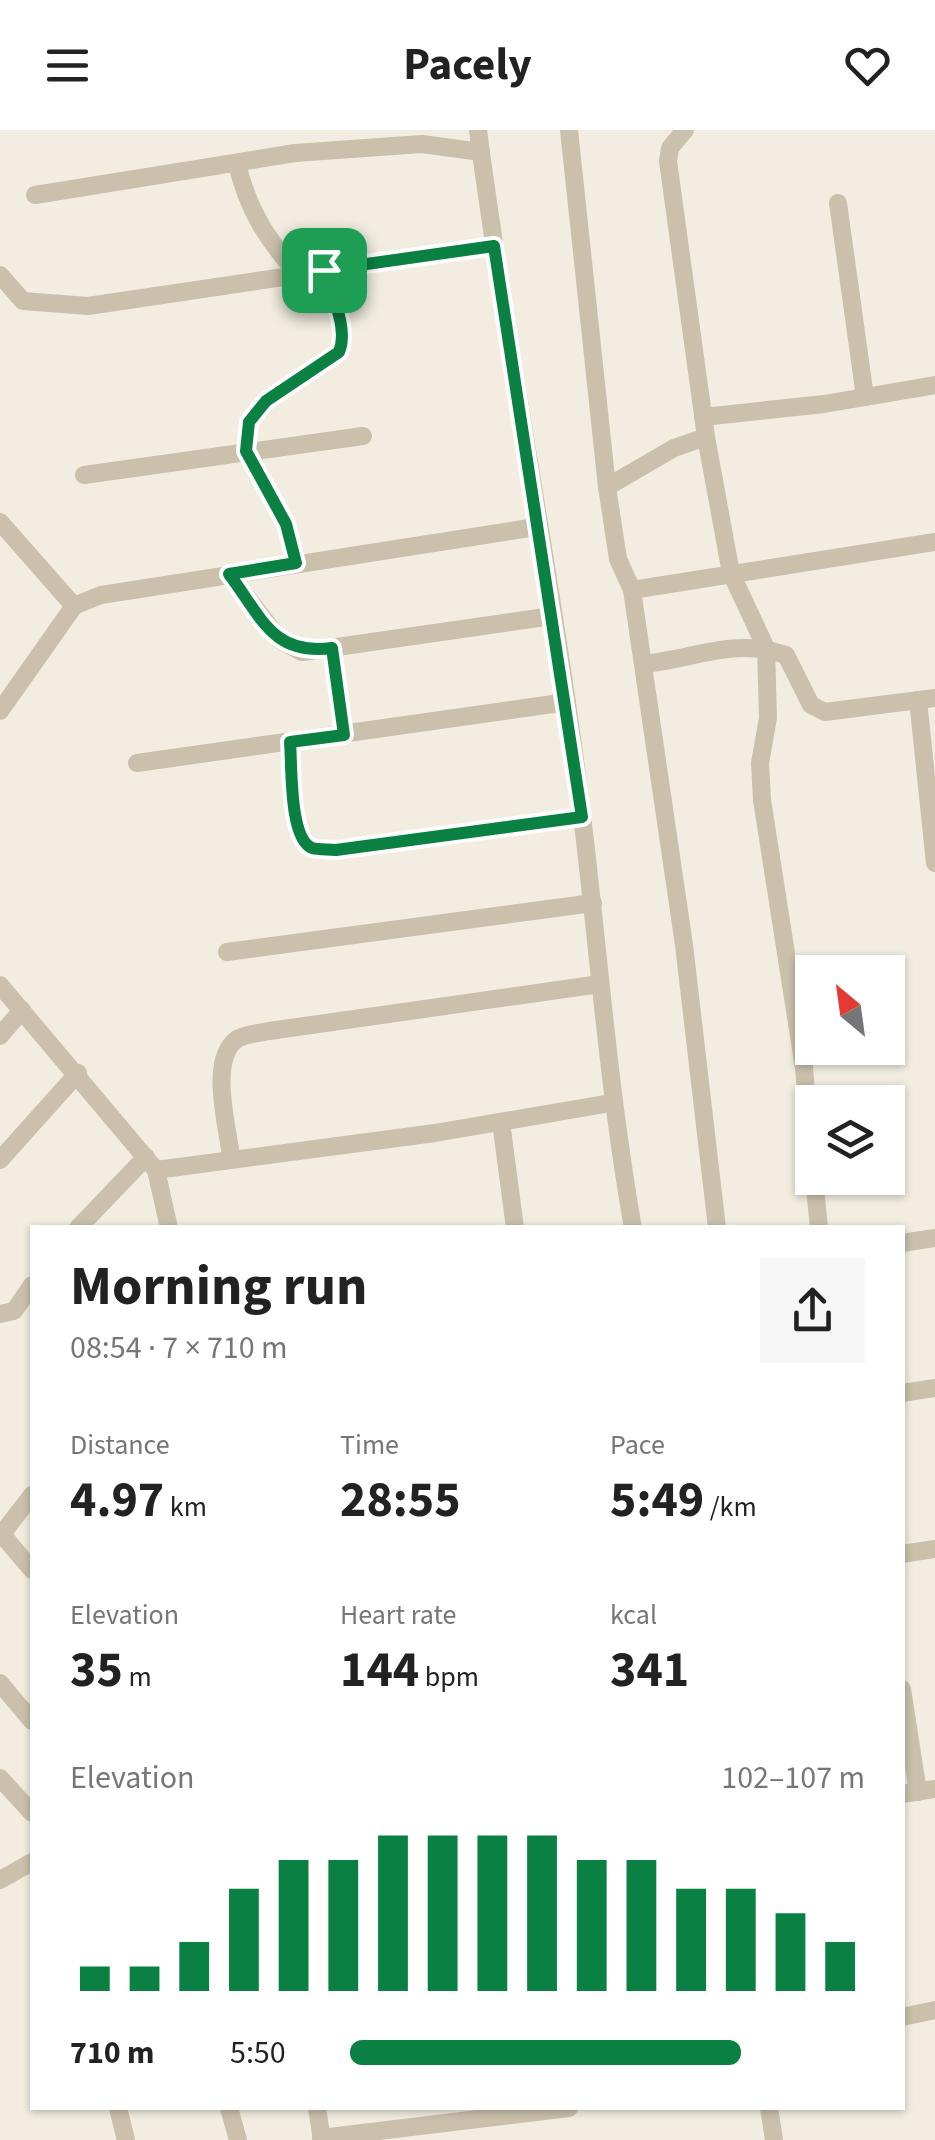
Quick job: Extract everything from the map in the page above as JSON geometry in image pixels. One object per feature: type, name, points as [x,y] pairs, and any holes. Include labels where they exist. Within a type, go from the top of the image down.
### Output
[{"type":"street","points":[[478,130],[536,526],[568,702],[611,1103],[632,1225]]},
{"type":"street","points":[[569,130],[607,486],[618,558],[632,590],[684,945],[717,1225]]},
{"type":"street","points":[[685,130],[670,148],[668,161],[706,438],[731,573],[766,648],[768,718],[760,763],[762,800],[806,1085]]},
{"type":"street","points":[[35,195],[295,152],[422,144],[481,152]]},
{"type":"street","points":[[237,164],[247,204],[266,236],[298,274]]},
{"type":"street","points":[[838,203],[866,397]]},
{"type":"street","points":[[0,275],[23,301],[60,307],[494,246]]},
{"type":"street","points":[[296,563],[286,524],[246,451],[249,422],[266,401],[339,352],[343,343],[324,270]]},
{"type":"street","points":[[703,417],[935,386]]},
{"type":"street","points":[[84,476],[362,436]]},
{"type":"street","points":[[607,486],[674,448],[706,438]]},
{"type":"street","points":[[0,522],[74,606]]},
{"type":"street","points":[[0,712],[74,606],[101,595],[536,526]]},
{"type":"street","points":[[632,590],[935,542]]},
{"type":"street","points":[[229,574],[280,640],[302,652],[552,616]]},
{"type":"street","points":[[642,664],[685,660],[742,644],[786,655],[811,705],[825,712],[927,699],[935,864]]},
{"type":"street","points":[[332,648],[344,735]]},
{"type":"street","points":[[137,763],[568,702]]},
{"type":"street","points":[[290,742],[296,825],[301,840],[312,848],[336,850],[582,817]]},
{"type":"street","points":[[227,952],[592,903]]},
{"type":"street","points":[[231,1157],[222,1077],[225,1055],[238,1039],[269,1031],[600,984]]},
{"type":"street","points":[[0,986],[78,1073],[151,1164],[168,1225]]},
{"type":"street","points":[[0,1036],[22,1010]]},
{"type":"street","points":[[0,1160],[78,1073]]},
{"type":"street","points":[[81,1225],[151,1164],[501,1122],[611,1103]]},
{"type":"street","points":[[501,1122],[514,1225]]},
{"type":"street","points":[[816,1195],[819,1225]]},
{"type":"street","points":[[905,1243],[935,1238]]},
{"type":"street","points":[[0,1314],[14,1311],[30,1288]]},
{"type":"street","points":[[905,1393],[935,1388]]},
{"type":"street","points":[[30,1497],[1,1533],[30,1568]]},
{"type":"street","points":[[905,1554],[935,1549]]},
{"type":"street","points":[[0,1683],[30,1719]]},
{"type":"street","points":[[905,1703],[925,1793]]},
{"type":"street","points":[[0,1778],[30,1811]]},
{"type":"street","points":[[0,1880],[30,1863]]},
{"type":"street","points":[[905,2016],[935,2010]]},
{"type":"street","points":[[118,2110],[126,2140]]},
{"type":"street","points":[[230,2110],[238,2140]]},
{"type":"street","points":[[317,2110],[321,2139],[546,2110]]},
{"type":"street","points":[[769,2110],[774,2140]]},
{"type":"route","points":[[494,246],[536,526],[568,702],[582,817],[336,850],[312,848],[301,840],[296,825],[290,742],[344,735],[332,648],[302,652],[280,640],[229,574],[296,563],[286,524],[246,451],[249,422],[266,401],[333,359],[343,343],[324,270],[494,246]]}]
